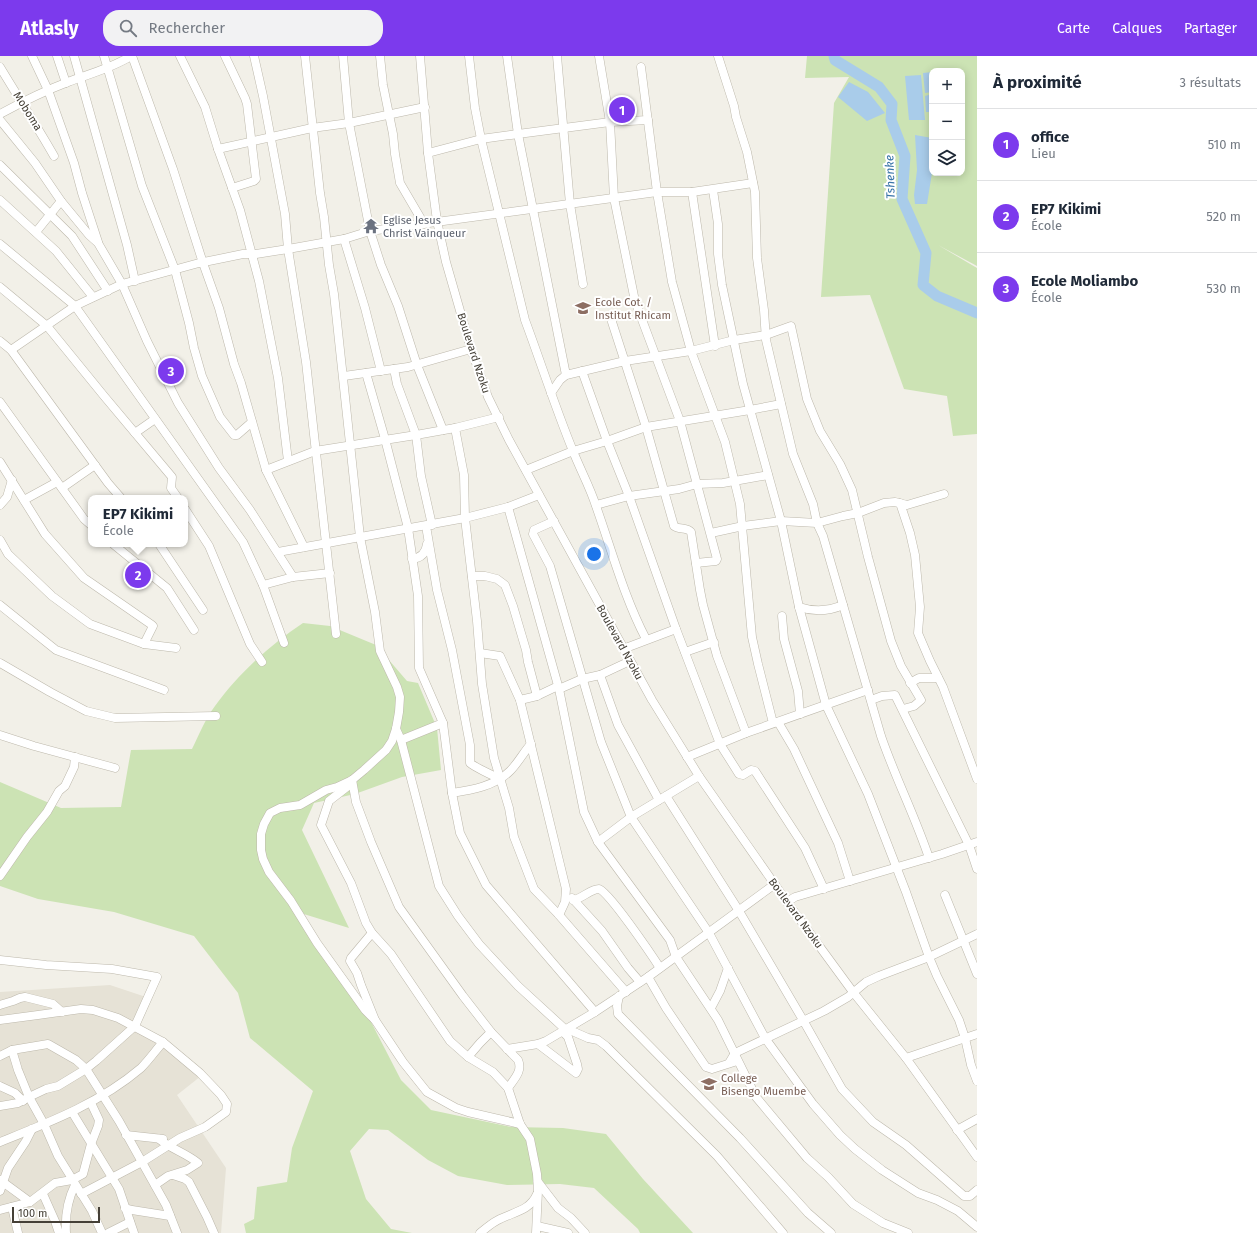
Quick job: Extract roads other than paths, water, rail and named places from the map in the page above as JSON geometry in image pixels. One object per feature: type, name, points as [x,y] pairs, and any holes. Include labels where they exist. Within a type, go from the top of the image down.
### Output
[{"type":"street","points":[[32,56],[48,90],[74,163],[98,243],[122,284],[147,341],[178,403],[219,468],[250,510],[293,577]]},
{"type":"street","points":[[57,56],[66,83]]},
{"type":"street","points":[[74,56],[125,238],[135,281]]},
{"type":"street","points":[[104,56],[142,186],[175,270],[202,376],[220,417],[235,435],[244,430],[252,422]]},
{"type":"street","points":[[0,114],[21,102],[48,90],[108,68],[131,56],[173,168],[221,314],[234,364],[241,383],[266,470],[304,547]]},
{"type":"street","points":[[180,56],[205,107],[252,254],[262,295],[278,378],[288,461]]},
{"type":"street","points":[[225,56],[245,98],[248,110],[256,180],[232,188]]},
{"type":"street","points":[[254,56],[263,96],[284,214],[306,362],[336,634]]},
{"type":"street","points":[[305,56],[312,128],[344,376],[360,537],[375,612],[380,651],[393,676],[400,696],[396,729],[392,741],[386,750],[329,801],[321,825],[351,883],[372,933],[391,954],[450,1041],[468,1057],[493,1072],[508,1088],[520,1124],[530,1140],[538,1191],[536,1230],[568,1233]]},
{"type":"street","points":[[343,56],[349,124],[370,231],[381,265],[398,306],[417,365],[443,430]]},
{"type":"street","points":[[380,56],[383,85],[393,134],[400,183],[424,224]]},
{"type":"street","name":"Boulevard Nzoku","points":[[420,56],[428,153],[437,221],[446,262],[471,349],[488,397],[539,495],[623,649],[652,700],[699,776],[787,902],[853,992],[906,1058],[977,1157]]},
{"type":"street","points":[[469,56],[475,108],[525,320],[573,451],[596,505],[627,597],[646,639]]},
{"type":"street","points":[[507,56],[518,134],[566,375]]},
{"type":"street","points":[[557,56],[557,73],[564,128],[570,204],[583,284]]},
{"type":"street","points":[[599,56],[610,122],[614,198],[635,302],[680,421],[717,560],[696,563]]},
{"type":"street","points":[[718,56],[747,152],[753,183],[756,204],[758,270],[766,335],[793,454],[813,504],[817,523],[823,536],[889,760],[921,834],[928,858]]},
{"type":"street","name":"Moboma","points":[[0,67],[37,125],[54,156]]},
{"type":"street","points":[[641,67],[657,192],[672,282],[690,351],[725,442],[740,504],[752,637],[758,664],[776,722],[794,749],[838,843],[850,881]]},
{"type":"street","points":[[218,149],[312,128],[349,124],[425,107]]},
{"type":"street","points":[[0,120],[35,163],[61,202],[89,235],[98,243]]},
{"type":"street","points":[[428,153],[482,139],[610,122],[648,120]]},
{"type":"street","points":[[0,165],[72,236],[108,291]]},
{"type":"street","points":[[11,350],[75,306],[122,284],[242,254],[256,254],[288,249],[344,239],[370,231],[437,221],[657,192],[692,192],[753,183]]},
{"type":"street","points":[[713,190],[718,224],[718,254],[720,269],[734,340],[750,410],[780,522],[799,607],[826,705],[868,794],[937,976],[960,1020],[971,1065],[977,1081]]},
{"type":"street","points":[[692,192],[715,346]]},
{"type":"street","points":[[0,200],[56,251],[92,297]]},
{"type":"street","points":[[36,232],[61,202]]},
{"type":"street","points":[[344,239],[366,308],[381,370]]},
{"type":"street","points":[[0,244],[75,306],[243,542],[263,585],[284,643]]},
{"type":"street","points":[[0,287],[47,326],[172,477],[171,488],[176,495]]},
{"type":"street","points":[[612,322],[646,427],[674,526],[689,530],[691,532],[700,590],[714,642],[728,688],[746,733]]},
{"type":"street","points":[[551,393],[560,380],[566,375],[625,361],[655,355],[690,351],[715,346],[734,340],[766,335],[791,326],[807,399],[820,431],[840,464],[852,490],[868,557],[891,641],[901,666],[921,701],[914,706],[903,709]]},
{"type":"street","points":[[0,341],[11,350],[119,495]]},
{"type":"street","points":[[344,376],[417,365],[471,349]]},
{"type":"street","points":[[394,369],[397,384],[416,435],[429,525],[427,547],[423,555],[412,559]]},
{"type":"street","points":[[582,371],[607,441],[629,496],[676,629],[720,744],[739,774],[743,775],[751,770],[755,771],[805,848],[824,888]]},
{"type":"street","points":[[366,373],[386,439],[408,528],[418,596],[419,668],[443,722],[452,793],[460,833],[486,885],[595,1012]]},
{"type":"street","points":[[0,402],[59,485],[88,522]]},
{"type":"street","points":[[526,470],[573,451],[646,427],[781,404]]},
{"type":"street","points":[[266,470],[315,451],[455,428],[499,417]]},
{"type":"street","points":[[135,433],[155,419]]},
{"type":"street","points":[[455,428],[464,475],[465,518],[482,684],[499,778],[509,808],[514,837],[534,889],[559,915],[622,994]]},
{"type":"street","points":[[0,462],[45,534],[84,578],[153,626],[144,644]]},
{"type":"street","points":[[24,500],[59,485],[95,465]]},
{"type":"street","points":[[596,505],[629,496],[697,484],[723,483],[734,480],[768,476]]},
{"type":"street","points":[[0,505],[7,497],[12,480]]},
{"type":"street","points":[[711,533],[743,526],[780,522],[817,523],[858,513],[884,503],[890,502],[908,505],[944,494]]},
{"type":"street","points":[[278,552],[465,518],[508,508],[539,495]]},
{"type":"street","points":[[900,504],[910,533],[915,556],[920,607],[918,633],[953,713],[977,780]]},
{"type":"street","points":[[508,508],[558,687],[584,812],[598,842],[670,940],[676,957],[711,1008],[756,1097],[807,1158],[828,1177],[853,1204],[883,1223],[908,1233]]},
{"type":"street","points":[[188,514],[209,546],[250,644],[262,662]]},
{"type":"street","points":[[554,521],[534,530],[533,534],[550,566],[601,742],[631,817],[709,933],[765,1038],[813,1104],[840,1136],[882,1170],[918,1193],[937,1200],[958,1211],[977,1227]]},
{"type":"street","points":[[0,540],[8,554],[52,596],[90,624],[144,644],[176,648]]},
{"type":"street","points":[[428,540],[437,590],[452,650],[470,745],[470,763],[499,778]]},
{"type":"street","points":[[117,547],[167,588],[194,630]]},
{"type":"street","points":[[161,547],[204,610]]},
{"type":"street","points":[[263,585],[293,577],[330,573]]},
{"type":"street","points":[[472,576],[485,576],[496,579],[505,585],[514,606],[537,696]]},
{"type":"street","points":[[0,605],[56,650],[164,690]]},
{"type":"street","points":[[799,607],[808,610],[830,610],[843,605]]},
{"type":"street","points":[[782,616],[784,639],[798,691],[800,714]]},
{"type":"street","points":[[623,649],[646,639],[676,629]]},
{"type":"street","points":[[685,652],[714,642]]},
{"type":"street","points":[[480,653],[500,656],[520,700],[566,889],[565,902],[559,915]]},
{"type":"street","points":[[520,700],[537,696],[582,679],[600,675],[630,661]]},
{"type":"street","points":[[0,663],[86,711],[115,718],[216,716]]},
{"type":"street","points":[[600,675],[618,724],[662,798],[739,911],[842,1089],[873,1122],[906,1145],[964,1196],[970,1196],[977,1190]]},
{"type":"street","points":[[910,683],[919,678],[938,678]]},
{"type":"street","points":[[687,757],[746,733],[868,690]]},
{"type":"street","points":[[871,700],[882,696],[894,695],[903,709],[969,845],[977,868]]},
{"type":"street","points":[[401,740],[443,722]]},
{"type":"street","points":[[396,729],[401,740],[439,886],[458,916],[479,944],[518,986],[565,1032],[578,1064],[576,1073],[538,1044]]},
{"type":"street","points":[[0,735],[115,768]]},
{"type":"street","points":[[452,793],[486,786],[509,772],[531,744]]},
{"type":"street","points":[[0,876],[27,837],[47,812],[59,791],[65,786],[74,767],[75,757]]},
{"type":"street","points":[[598,842],[631,817],[699,776]]},
{"type":"street","points":[[352,781],[326,790],[300,805],[280,808],[273,811],[267,818],[261,834],[261,850],[269,872],[291,901],[324,953],[365,1010],[375,1020]]},
{"type":"street","points":[[352,781],[356,802],[370,842],[399,907],[463,996],[491,1032],[518,1060],[520,1065],[519,1071],[508,1088]]},
{"type":"street","points":[[787,902],[795,897],[896,868],[977,842]]},
{"type":"street","points":[[507,1049],[538,1044],[565,1032],[648,977],[775,884]]},
{"type":"street","points":[[566,889],[598,926],[640,982]]},
{"type":"street","points":[[574,900],[577,900],[586,894],[599,889],[602,890],[625,917],[660,968]]},
{"type":"street","points":[[945,895],[977,974]]},
{"type":"street","points":[[372,933],[350,961],[357,973],[375,1020],[403,1062],[428,1092],[456,1108],[520,1124]]},
{"type":"street","points":[[648,977],[666,1008],[706,1067],[712,1070],[729,1063],[765,1038],[841,1001],[866,982],[929,957],[977,934]]},
{"type":"street","points":[[0,960],[46,965],[112,969],[157,977],[135,1026],[96,1061],[58,1086],[46,1089],[14,1104],[0,1106]]},
{"type":"street","points":[[711,1008],[720,991],[728,968]]},
{"type":"street","points":[[622,994],[617,1006],[618,1014],[740,1138],[808,1213],[831,1233]]},
{"type":"street","points":[[0,1005],[25,997],[53,1004],[62,1012]]},
{"type":"street","points":[[0,1020],[81,1009],[93,1010],[118,1018],[163,1042],[200,1073],[221,1096],[228,1107],[226,1112],[205,1127],[180,1138],[142,1162],[81,1194]]},
{"type":"street","points":[[565,1032],[571,1031],[588,1038],[598,1040],[606,1046],[717,1156],[783,1233]]},
{"type":"street","points":[[468,1057],[491,1032]]},
{"type":"street","points":[[906,1058],[977,1034]]},
{"type":"street","points":[[0,1142],[72,1112],[103,1096],[142,1067],[163,1042]]},
{"type":"street","points":[[0,1056],[12,1050],[49,1044],[76,1060],[86,1069],[119,1121],[166,1205],[177,1233]]},
{"type":"street","points":[[12,1050],[26,1099],[44,1124],[58,1156],[92,1211],[102,1233]]},
{"type":"street","points":[[93,1081],[96,1061]]},
{"type":"street","points":[[0,1086],[26,1099]]},
{"type":"street","points":[[66,1233],[66,1214],[74,1182],[83,1174],[91,1144],[98,1126],[99,1120],[91,1103]]},
{"type":"street","points":[[72,1112],[119,1189],[124,1208],[134,1233]]},
{"type":"street","points":[[957,1130],[977,1119]]},
{"type":"street","points":[[30,1202],[1,1185],[12,1160],[22,1147],[32,1129]]},
{"type":"street","points":[[126,1135],[170,1140],[180,1138]]},
{"type":"street","points":[[154,1185],[173,1175],[187,1170],[198,1163],[180,1151],[168,1146],[159,1138]]},
{"type":"street","points":[[173,1175],[189,1182],[214,1233]]},
{"type":"street","points":[[0,1210],[30,1202],[43,1194],[55,1183],[74,1182]]},
{"type":"street","points":[[537,1182],[549,1198],[585,1233]]},
{"type":"street","points":[[480,1233],[488,1226],[499,1220],[523,1210],[535,1198],[538,1191]]},
{"type":"street","points":[[43,1194],[59,1233]]},
{"type":"street","points":[[12,1207],[18,1233]]},
{"type":"street","points":[[124,1208],[170,1216]]},
{"type":"street","points":[[108,1233],[130,1222]]},
{"type":"water","points":[[929,72],[929,92],[925,93],[923,73]]},
{"type":"water","points":[[921,75],[925,120],[909,120],[905,76]]},
{"type":"water","points":[[849,82],[868,92],[885,113],[867,121],[838,97]]},
{"type":"water","points":[[929,95],[929,112],[926,112],[925,96]]},
{"type":"water","points":[[915,135],[929,137],[929,176],[932,176],[927,204],[915,204],[914,195],[917,170]]},
{"type":"waterway","name":"Tshenke","points":[[834,56],[835,60],[879,87],[892,104],[891,120],[905,156],[902,199],[926,253],[923,285],[937,296],[977,313]]},
{"type":"place","name":"office","points":[[622,110]]},
{"type":"place","name":"Eglise Jesus Christ Vainqueur","points":[[371,226]]},
{"type":"place","name":"Ecole Cot. / Institut Rhicam","points":[[583,308]]},
{"type":"place","name":"Ecole Moliambo","points":[[171,371]]},
{"type":"place","name":"EP7 Kikimi","points":[[138,575]]},
{"type":"place","name":"College Bisengo Muembe","points":[[709,1084]]}]
